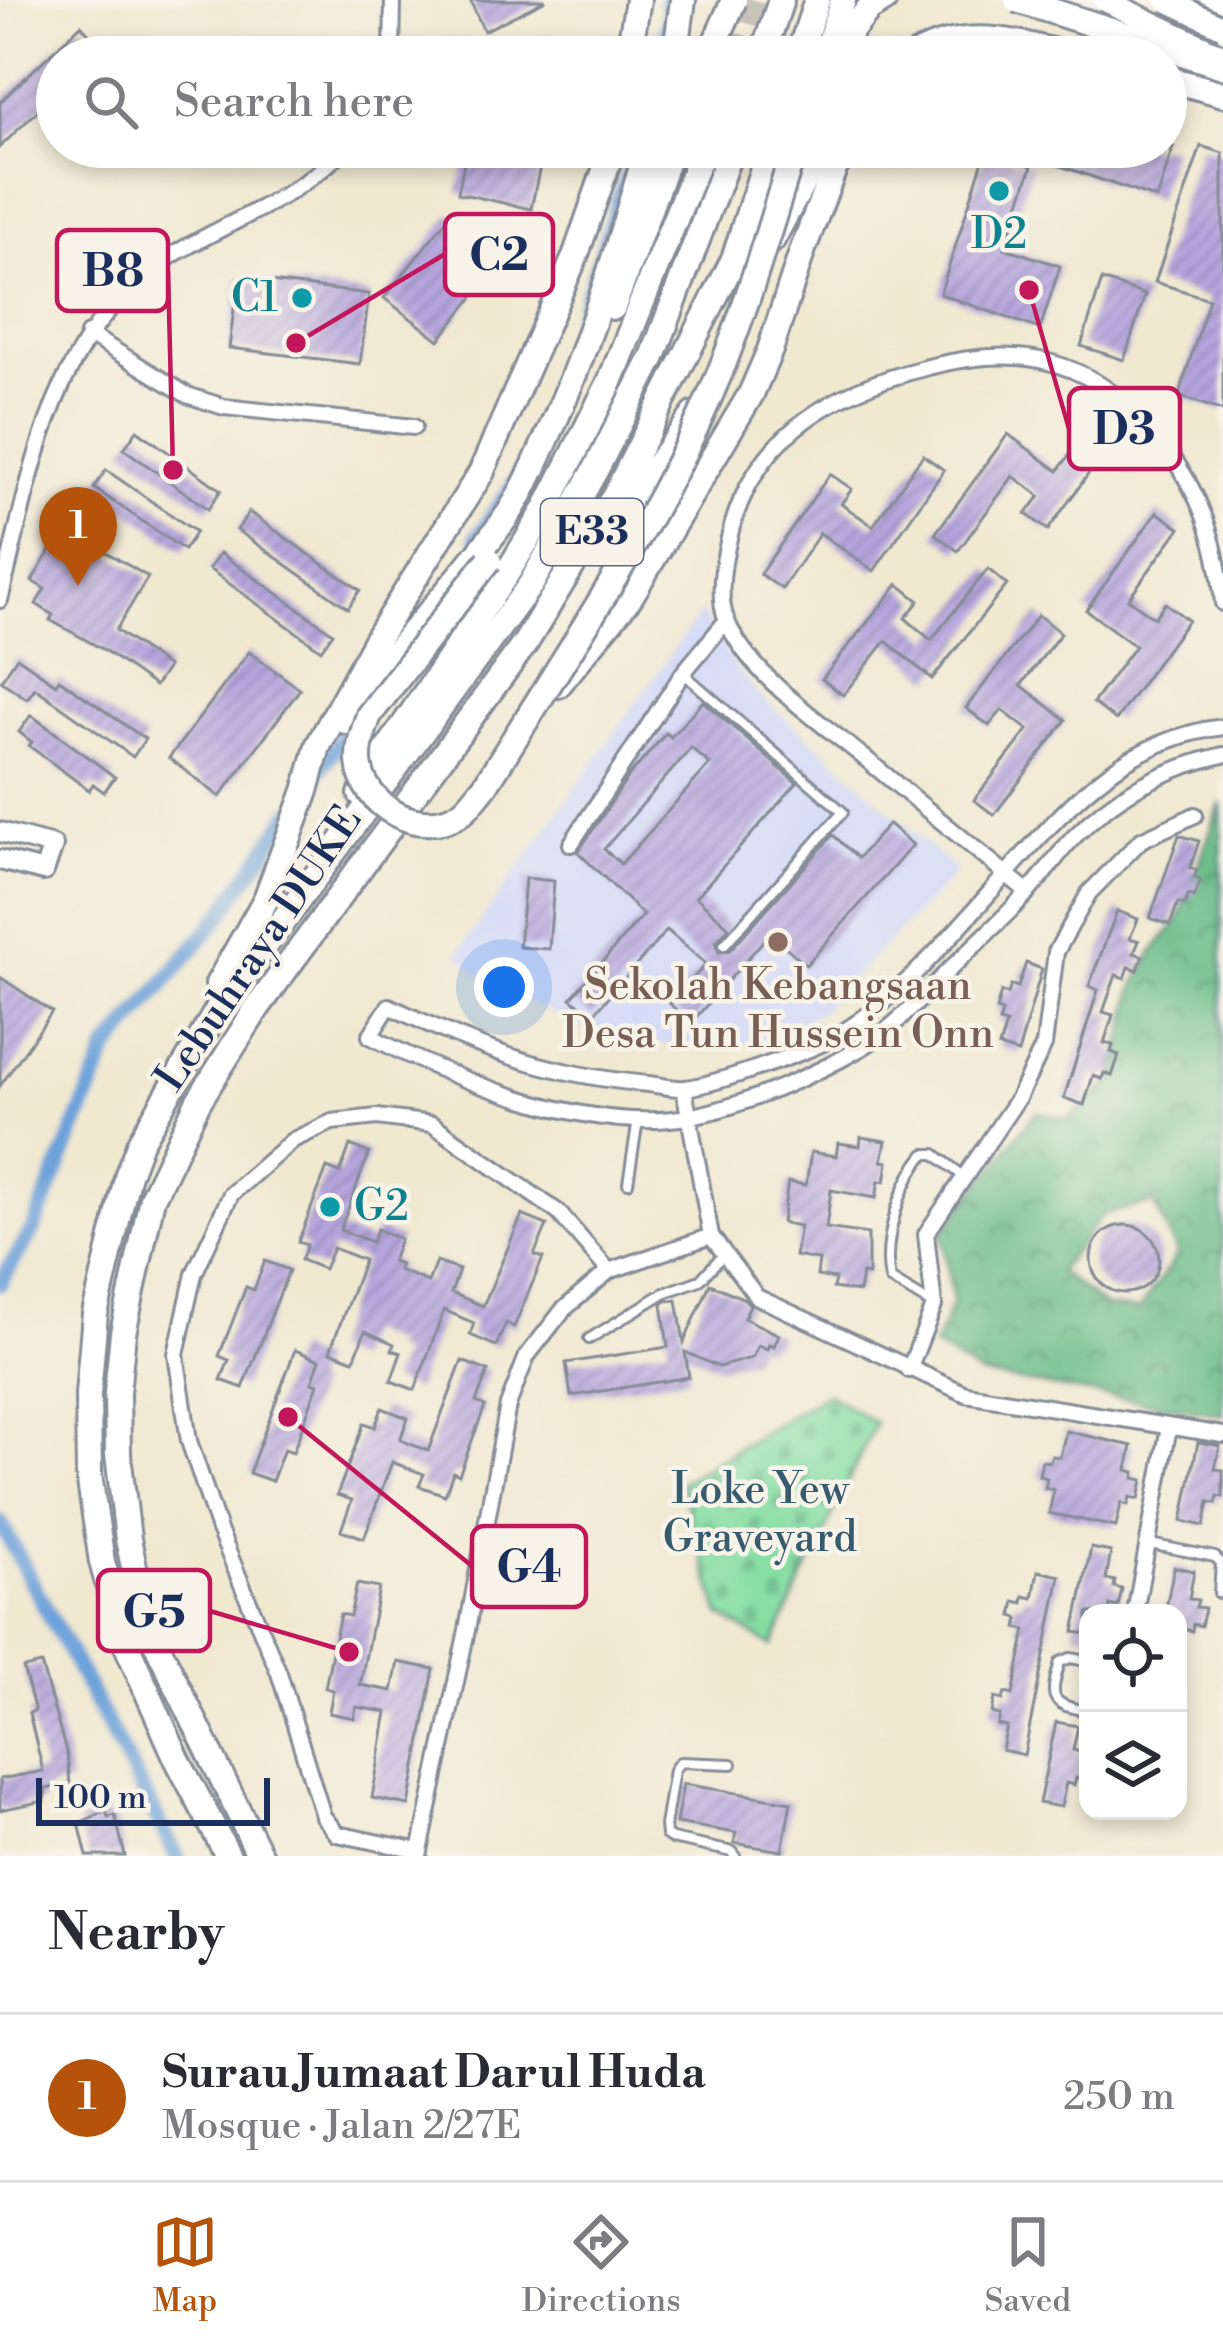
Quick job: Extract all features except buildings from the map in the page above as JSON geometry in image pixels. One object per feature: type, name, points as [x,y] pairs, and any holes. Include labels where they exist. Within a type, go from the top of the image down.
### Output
[{"type":"highway","points":[[632,36],[638,0]]},
{"type":"highway","points":[[678,36],[683,0]]},
{"type":"highway","points":[[722,36],[723,0]]},
{"type":"highway","points":[[718,36],[734,0]]},
{"type":"highway","points":[[769,36],[781,0]]},
{"type":"highway","points":[[805,36],[817,0]]},
{"type":"highway","points":[[832,36],[843,0]]},
{"type":"highway","points":[[845,36],[884,0]]},
{"type":"highway","points":[[1017,0],[1131,36]]},
{"type":"highway","points":[[1044,0],[1127,36]]},
{"type":"highway","points":[[1153,36],[1163,25],[1167,0]]},
{"type":"highway","points":[[1205,0],[1223,10]]},
{"type":"highway","points":[[1187,54],[1223,65]]},
{"type":"highway","points":[[1187,84],[1223,94]]},
{"type":"highway","points":[[140,1142],[174,1056],[266,899],[318,746],[481,472],[574,257],[606,168]]},
{"type":"highway","points":[[306,791],[351,713],[511,510],[530,475],[563,404],[643,168]]},
{"type":"highway","points":[[605,325],[645,168]]},
{"type":"highway","points":[[665,168],[632,266],[578,399],[533,493],[506,536],[370,715],[361,737],[359,765],[368,790],[386,809],[412,820],[437,823],[462,813],[512,742],[635,543],[683,454],[736,331],[790,168]]},
{"type":"highway","points":[[673,228],[687,168]]},
{"type":"highway","points":[[324,866],[377,765],[546,509],[610,382],[696,168]]},
{"type":"highway","name":"Lebuhraya DUKE","points":[[228,1856],[177,1759],[123,1637],[102,1562],[89,1475],[88,1394],[95,1314],[128,1174],[140,1142],[218,1009],[531,584],[653,357],[724,168]]},
{"type":"highway","name":"Lebuhraya DUKE","points":[[260,1856],[146,1622],[128,1539],[117,1394],[126,1314],[152,1198],[198,1102],[257,1008],[526,642],[618,490],[734,259],[763,168]]},
{"type":"highway","points":[[769,246],[791,168]]},
{"type":"highway","points":[[526,642],[699,409],[769,246],[811,168]]},
{"type":"highway","points":[[512,742],[630,597],[751,394],[835,168]]},
{"type":"main road","points":[[1104,0],[1180,36]]},
{"type":"main road","points":[[1167,0],[1223,27]]},
{"type":"main road","points":[[1187,39],[1223,56]]},
{"type":"street","points":[[392,36],[393,0]]},
{"type":"street","points":[[0,600],[8,531],[59,386],[88,334],[138,280],[173,255],[323,168]]},
{"type":"street","points":[[88,334],[187,395],[224,407],[414,428]]},
{"type":"street","points":[[1028,892],[766,677],[727,620],[722,581],[734,520],[753,474],[785,433],[806,416],[879,382],[948,362],[994,356],[1049,361],[1094,379],[1125,400],[1191,485],[1220,552],[1223,603]]},
{"type":"street","points":[[572,844],[683,674],[727,620]]},
{"type":"street","points":[[1223,727],[1184,732],[1141,750],[1094,782],[892,994],[832,1038],[753,1068],[684,1088],[605,1082],[548,1070],[468,1044],[389,1006],[370,1036],[445,1073],[529,1101],[638,1119],[688,1117],[742,1103],[862,1048],[906,1013],[1028,892],[1076,835],[1128,792],[1179,765],[1223,755]]},
{"type":"street","points":[[909,1370],[934,1306],[926,1234],[1018,1099],[1044,1045],[1056,952],[1089,893],[1141,840],[1195,815]]},
{"type":"street","points":[[0,832],[53,846],[44,871],[0,860]]},
{"type":"street","points":[[684,1088],[711,1235],[757,1297],[966,1394],[1223,1435]]},
{"type":"street","points":[[609,1271],[558,1213],[439,1127],[377,1118],[332,1122],[293,1140],[231,1194],[194,1274],[176,1354],[189,1441],[219,1529],[279,1673],[323,1816],[337,1834],[420,1853],[508,1405],[527,1356],[563,1310],[609,1271],[711,1235]]},
{"type":"street","points":[[1137,1604],[1169,1427]]},
{"type":"lane","points":[[683,674],[843,812],[724,945]]},
{"type":"lane","points":[[628,1183],[638,1119]]},
{"type":"lane","points":[[934,1306],[890,1279],[887,1262],[898,1209],[916,1164],[925,1154],[935,1154],[963,1176]]},
{"type":"lane","points":[[589,1339],[664,1294],[700,1280],[723,1255]]},
{"type":"lane","points":[[1150,1544],[1215,1557],[1221,1563],[1219,1593]]},
{"type":"lane","points":[[1079,1660],[1060,1661],[1052,1690],[1064,1707],[1079,1710]]},
{"type":"lane","points":[[733,1764],[680,1762],[674,1770],[664,1826],[672,1839],[735,1856]]},
{"type":"shaded area","points":[[701,611],[733,664],[763,699],[957,872],[820,1012],[758,1043],[693,1047],[627,1041],[590,1032],[518,997],[474,971],[458,953]]},
{"type":"green space","points":[[1221,802],[1223,1415],[980,1375],[934,1346],[953,1302],[941,1233],[1036,1112],[1068,1119],[1114,1079],[1134,987],[1154,950],[1178,921]],"holes":[[[1154,1203],[1178,1254],[1139,1310],[1106,1307],[1058,1271],[1103,1214]]]},
{"type":"green space","name":"Loke Yew Graveyard","points":[[827,1393],[875,1423],[772,1646],[720,1615],[680,1483]]},
{"type":"waterway","points":[[666,36],[670,16],[667,0]]},
{"type":"waterway","points":[[549,408],[629,171]]},
{"type":"waterway","points":[[477,538],[520,475]]},
{"type":"waterway","points":[[315,776],[355,718]]},
{"type":"waterway","points":[[0,1283],[34,1228],[107,1051],[221,915],[291,813]]},
{"type":"waterway","points":[[0,1522],[177,1856]]},
{"type":"tunnel","points":[[742,36],[754,0]]},
{"type":"place","name":"D2","points":[[999,191]]},
{"type":"place","name":"D3","points":[[1029,290]]},
{"type":"place","name":"C1","points":[[302,298]]},
{"type":"place","name":"C2","points":[[296,343]]},
{"type":"place","name":"B8","points":[[173,470]]},
{"type":"place","name":"Surau Jumaat Darul Huda","points":[[78,586]]},
{"type":"place","name":"Sekolah Kebangsaan Desa Tun Hussein Onn","points":[[778,942]]},
{"type":"place","name":"G2","points":[[330,1207]]},
{"type":"place","name":"G4","points":[[288,1417]]},
{"type":"place","name":"G5","points":[[349,1652]]}]
